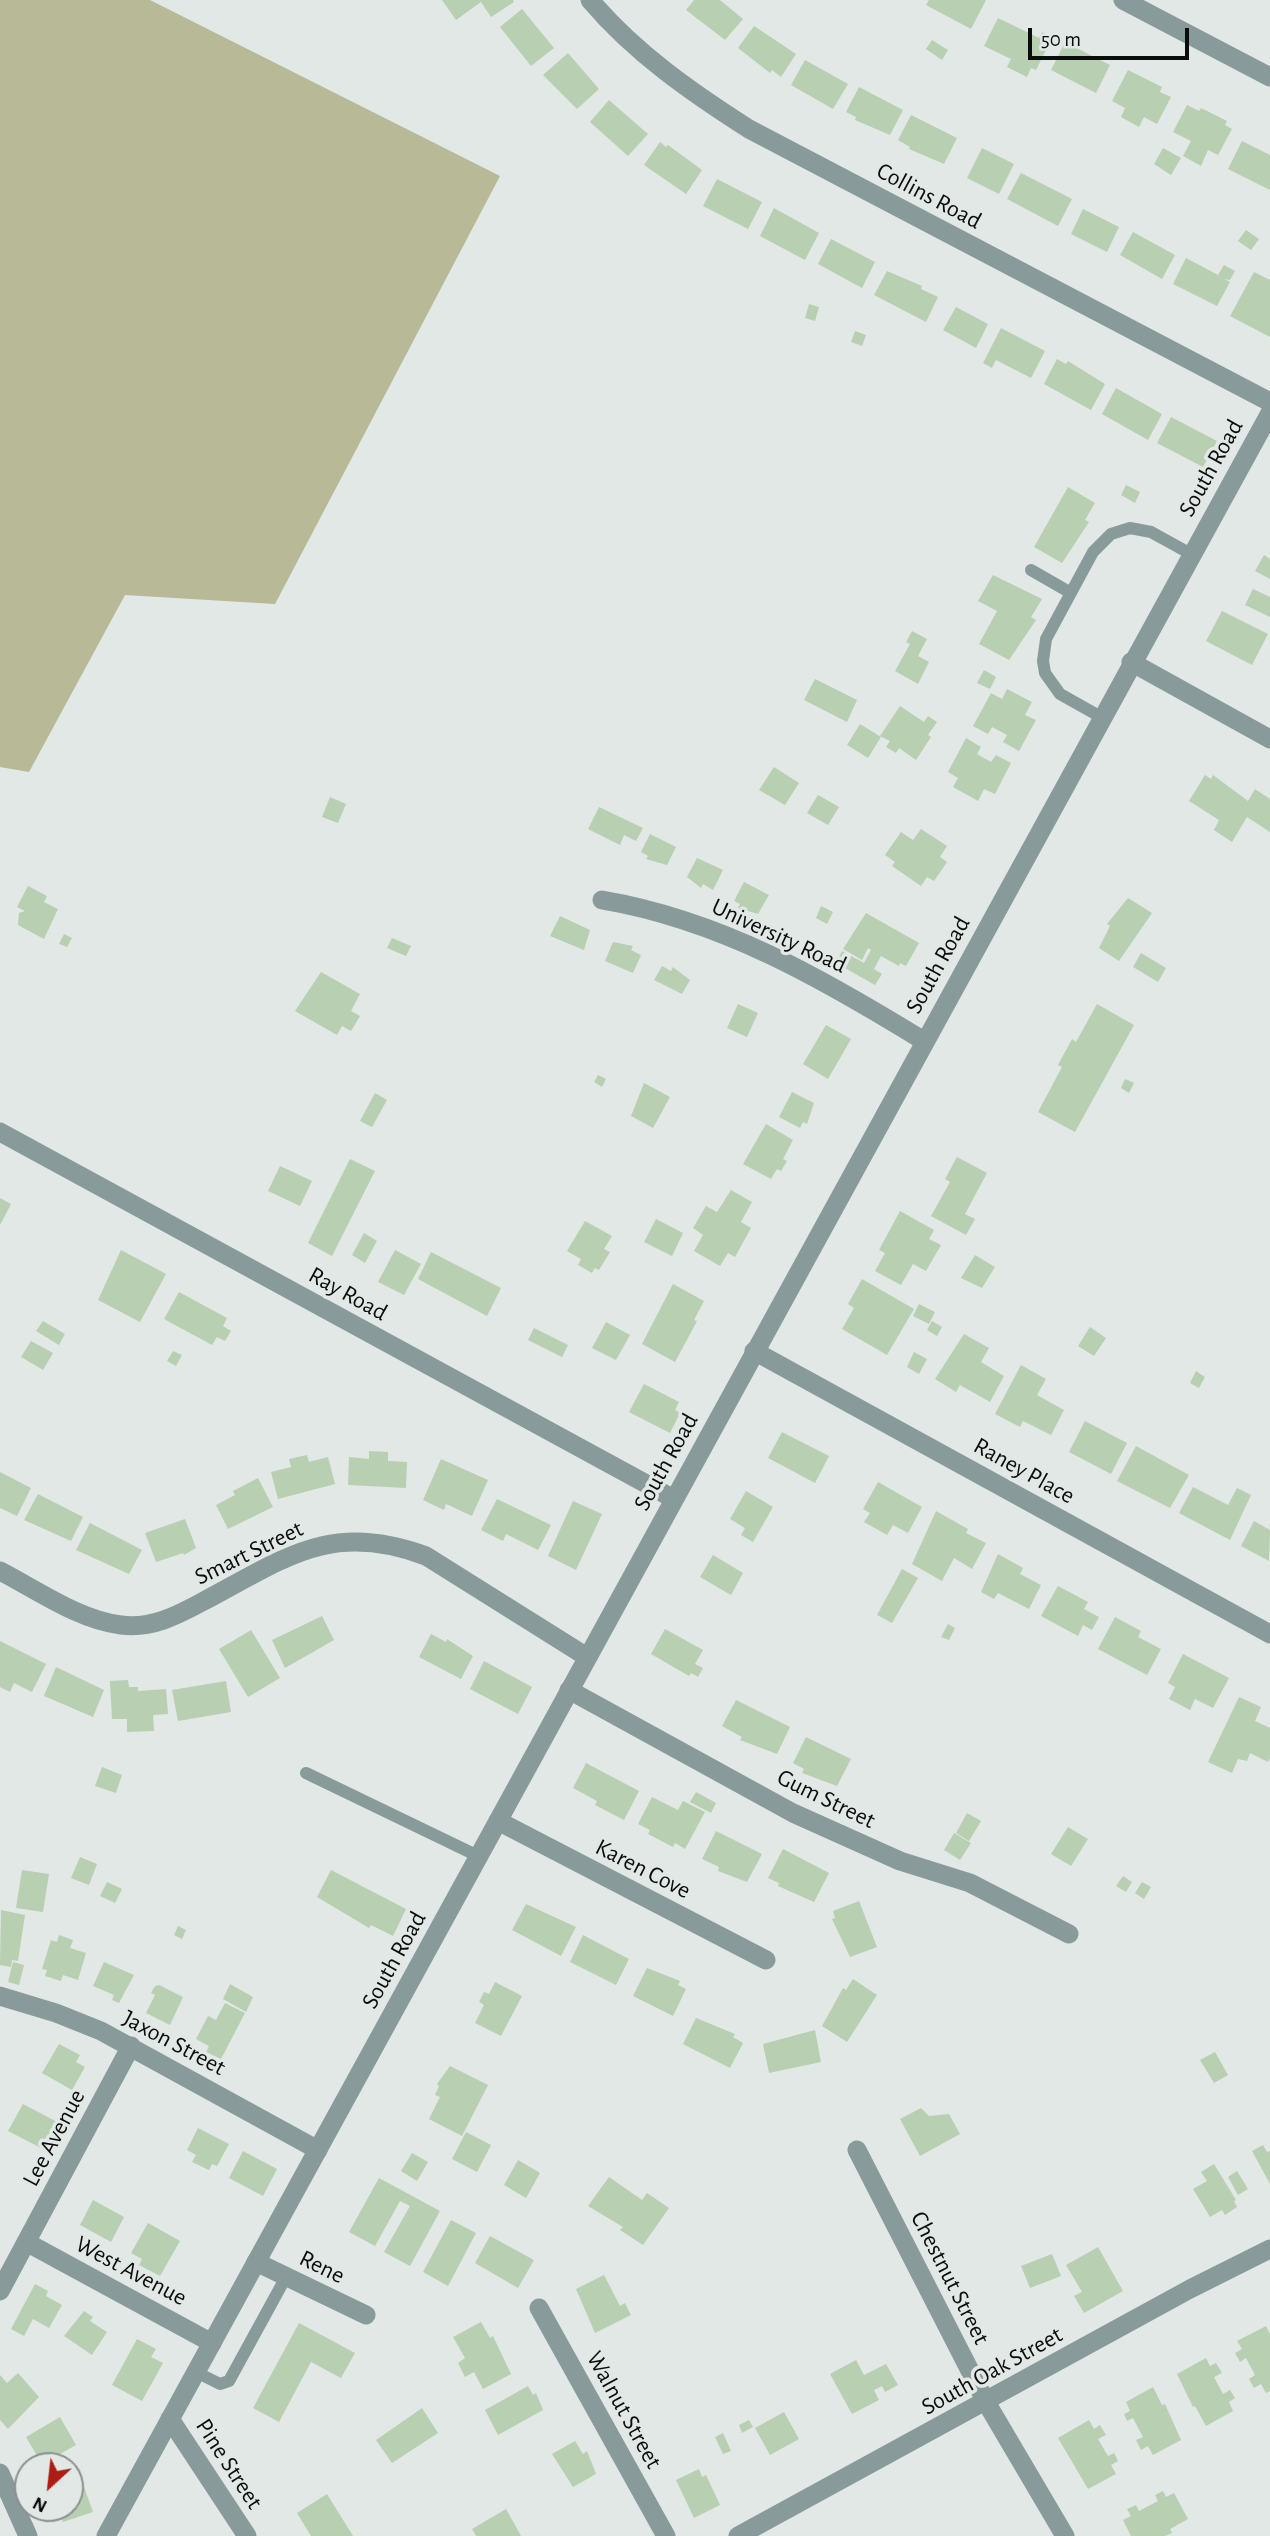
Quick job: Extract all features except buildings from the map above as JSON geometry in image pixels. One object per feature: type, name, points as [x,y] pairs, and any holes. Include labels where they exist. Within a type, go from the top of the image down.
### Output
[{"type":"street","name":"Collins Road","points":[[590,0],[645,56],[696,95],[749,129],[1269,415]]},
{"type":"street","points":[[1124,0],[1270,77]]},
{"type":"street","name":"South Road","points":[[106,2536],[1131,662],[1269,415]]},
{"type":"street","points":[[1131,662],[1270,739]]},
{"type":"street","name":"University Road","points":[[603,900],[677,917],[732,936],[794,965],[924,1041]]},
{"type":"street","name":"Ray Road","points":[[0,1132],[674,1499]]},
{"type":"street","name":"Raney Place","points":[[754,1351],[1270,1634]]},
{"type":"street","name":"Smart Street","points":[[0,1571],[99,1621],[124,1626],[148,1625],[172,1618],[296,1552],[346,1540],[367,1540],[397,1545],[426,1556],[587,1657]]},
{"type":"street","name":"Gum Street","points":[[569,1690],[793,1813],[900,1861],[970,1883],[1069,1934]]},
{"type":"street","name":"Karen Cove","points":[[498,1821],[766,1960]]},
{"type":"street","name":"Jaxon Street","points":[[0,1996],[56,2012],[131,2046],[318,2150]]},
{"type":"street","name":"Lee Avenue","points":[[0,2291],[131,2046]]},
{"type":"street","name":"Chestnut Street","points":[[857,2150],[986,2402],[1065,2536]]},
{"type":"street","name":"West Avenue","points":[[26,2242],[212,2343]]},
{"type":"street","name":"South Oak Street","points":[[742,2535],[1190,2289],[1270,2249]]},
{"type":"street","name":"Rene","points":[[256,2262],[366,2315]]},
{"type":"street","name":"Walnut Street","points":[[539,2308],[666,2536]]},
{"type":"street","name":"Pine Street","points":[[170,2419],[247,2536]]},
{"type":"street","points":[[0,2473],[28,2536]]},
{"type":"lane","points":[[1101,717],[1060,694],[1045,673],[1043,651],[1046,639],[1071,593],[1098,546],[1121,530],[1129,528],[1151,532],[1191,554]]},
{"type":"lane","points":[[1031,570],[1071,593]]},
{"type":"lane","points":[[306,1773],[478,1856]]},
{"type":"lane","points":[[196,2372],[220,2384],[229,2381],[286,2277]]},
{"type":"green space","points":[[0,0],[150,0],[500,176],[275,604],[125,595],[29,772],[0,767]]}]
